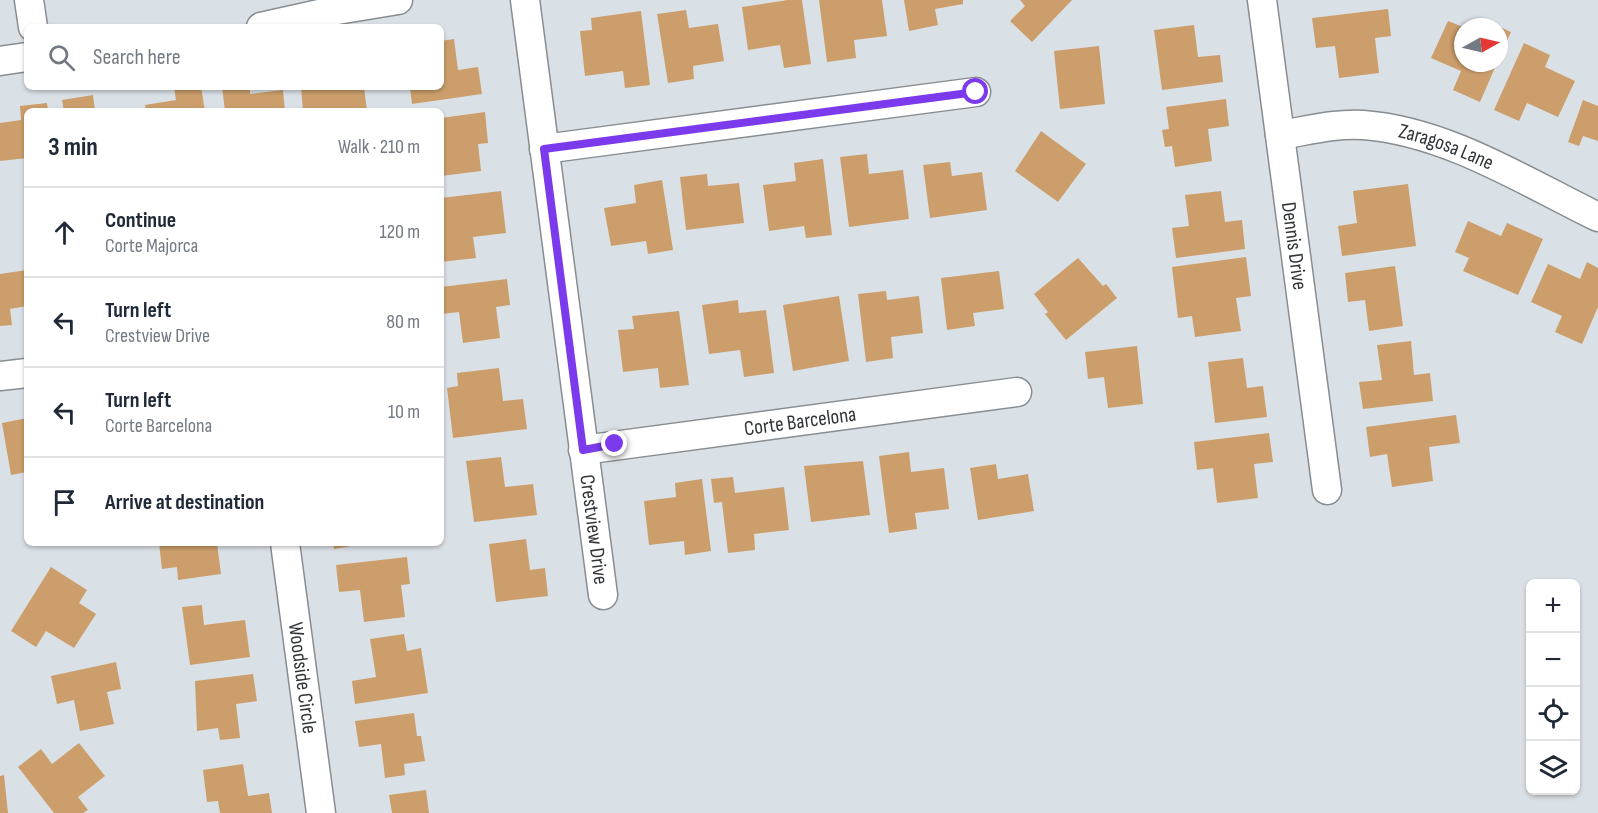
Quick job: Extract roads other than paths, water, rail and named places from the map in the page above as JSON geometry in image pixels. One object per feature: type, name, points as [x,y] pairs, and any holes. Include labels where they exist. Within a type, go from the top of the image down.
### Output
[{"type":"street","points":[[29,0],[33,24]]},
{"type":"street","points":[[274,24],[337,10],[398,0]]},
{"type":"street","name":"Crestview Drive","points":[[525,0],[603,595]]},
{"type":"street","name":"Dennis Drive","points":[[1262,0],[1327,490]]},
{"type":"street","points":[[0,61],[24,57]]},
{"type":"street","points":[[544,149],[976,92]]},
{"type":"street","name":"Zaragosa Lane","points":[[1280,135],[1360,125],[1402,130],[1474,157],[1598,217]]},
{"type":"street","points":[[0,376],[24,373]]},
{"type":"street","name":"Corte Barcelona","points":[[583,450],[1017,392]]},
{"type":"street","name":"Woodside Circle","points":[[285,546],[321,813]]}]
